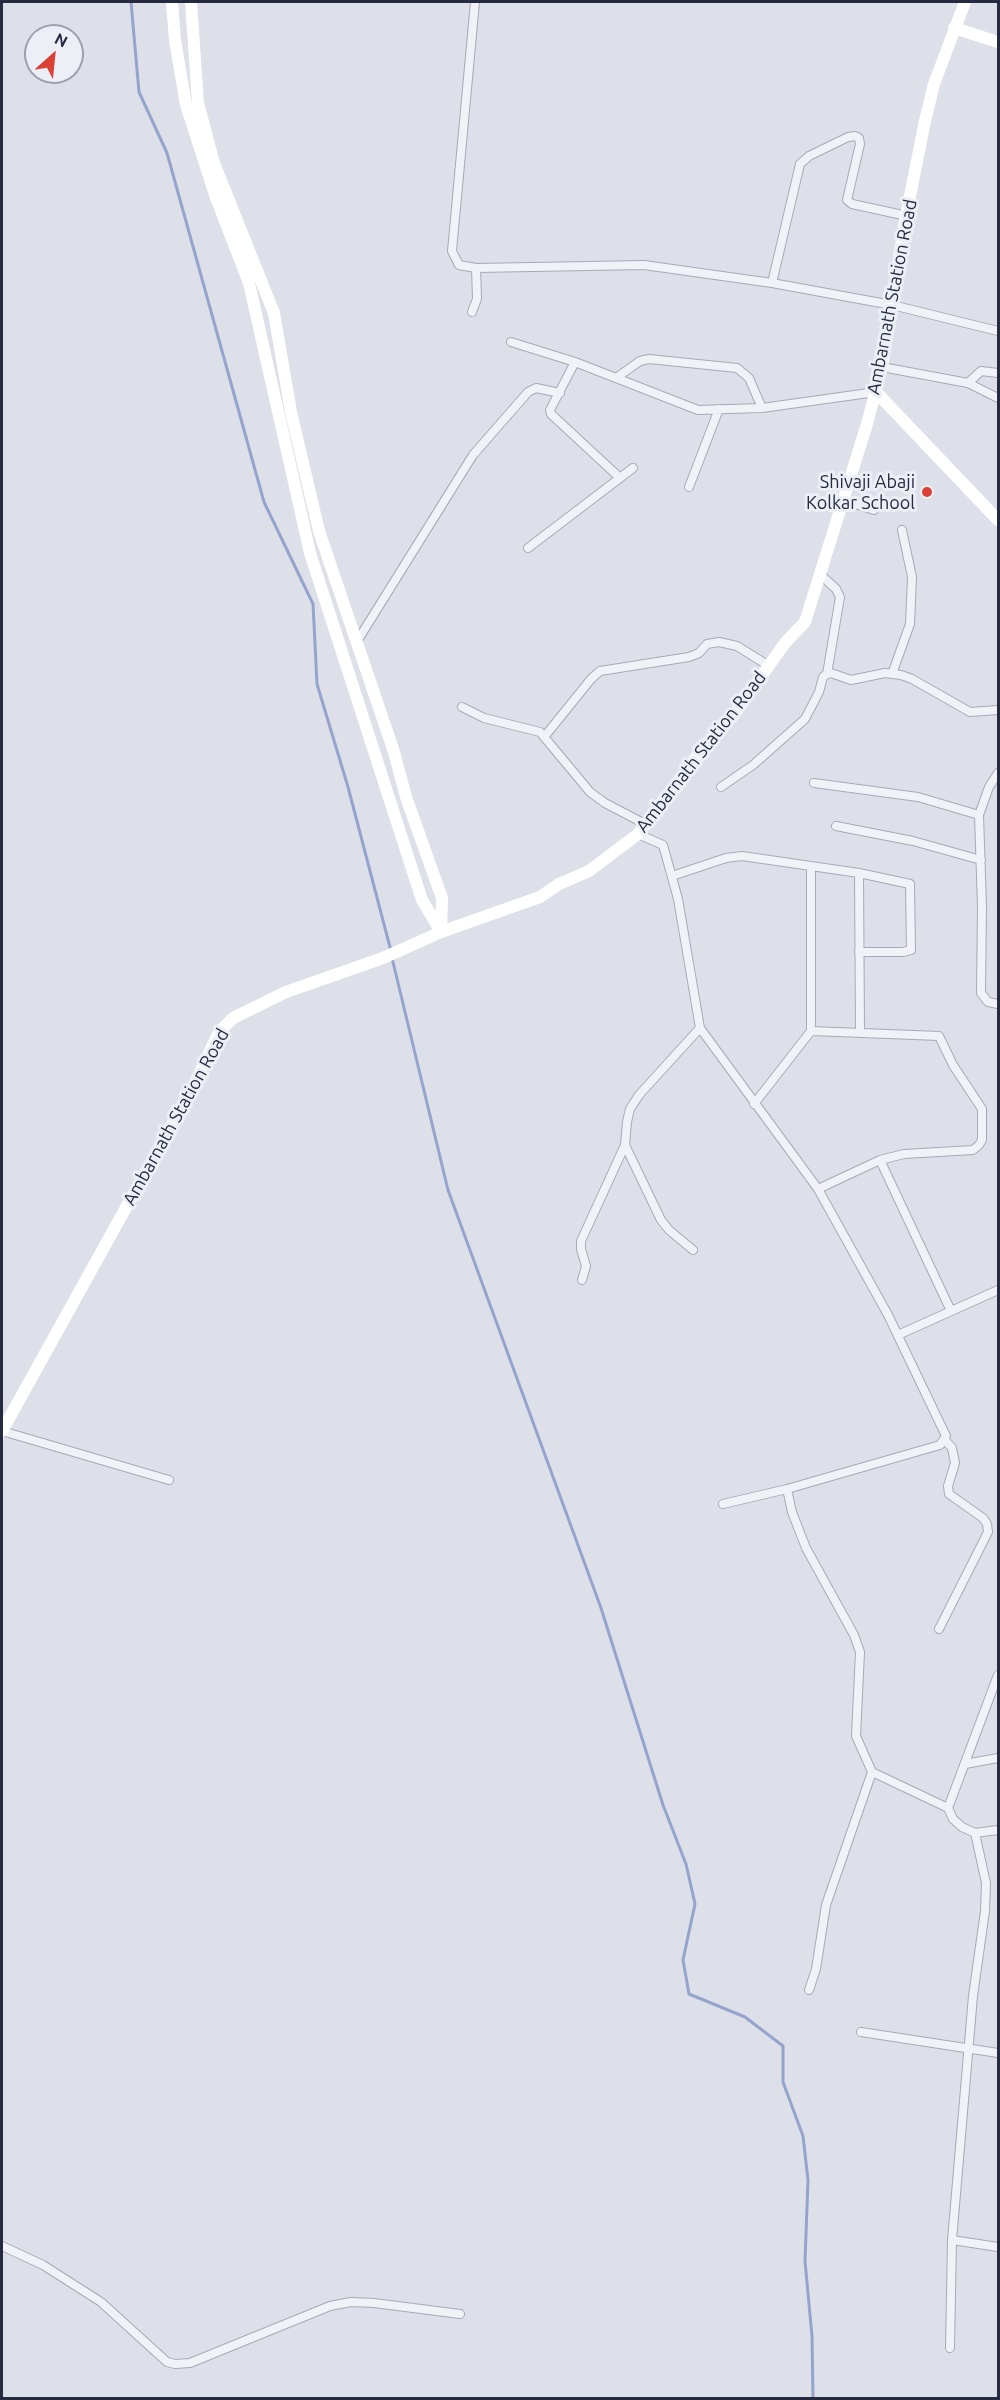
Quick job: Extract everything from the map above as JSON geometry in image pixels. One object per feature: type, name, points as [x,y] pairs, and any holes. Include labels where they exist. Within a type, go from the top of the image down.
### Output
[{"type":"main road","points":[[172,2],[175,40],[186,105],[215,195],[249,283],[310,553],[422,900],[441,932]]},
{"type":"main road","points":[[191,2],[198,103],[214,163],[274,313],[291,412],[318,531],[442,898],[441,932]]},
{"type":"main road","name":"Ambarnath Station Road","points":[[2,1431],[194,1085],[219,1032],[233,1018],[253,1006],[383,958],[441,932],[540,897],[559,884],[589,871],[642,829],[706,744],[733,716],[785,643],[805,622],[876,392],[907,216],[934,84],[965,2]]},
{"type":"main road","points":[[954,28],[999,42]]},
{"type":"main road","points":[[876,392],[999,520]]},
{"type":"street","points":[[475,2],[452,251],[459,265],[476,267],[644,265],[772,283],[892,305],[999,331]]},
{"type":"street","points":[[772,283],[800,164],[809,156],[848,137],[859,138],[860,144],[847,200],[852,204],[907,216]]},
{"type":"street","points":[[472,312],[477,299],[476,267]]},
{"type":"street","points":[[512,342],[575,362],[698,410],[762,408],[876,392]]},
{"type":"street","points":[[616,378],[640,361],[649,359],[737,368],[749,378],[762,408]]},
{"type":"street","points":[[575,362],[550,410],[554,419],[620,478]]},
{"type":"street","points":[[882,368],[968,383],[999,398]]},
{"type":"street","points":[[968,383],[981,371],[999,373]]},
{"type":"street","points":[[356,643],[473,455],[528,392],[536,388],[560,393]]},
{"type":"street","points":[[689,486],[719,409]]},
{"type":"street","points":[[528,548],[633,468]]},
{"type":"street","points":[[843,500],[874,510]]},
{"type":"street","points":[[892,674],[910,624],[912,577],[902,531]]},
{"type":"street","points":[[720,787],[753,765],[805,719],[819,692],[823,677],[827,674],[840,597],[836,589],[821,575]]},
{"type":"street","points":[[545,736],[600,671],[689,657],[707,644],[719,642],[737,646],[769,666]]},
{"type":"street","points":[[827,674],[831,673],[851,680],[885,673],[892,674],[912,679],[970,712],[999,710]]},
{"type":"street","points":[[462,707],[484,718],[534,729],[545,736],[590,792],[663,845],[678,899],[700,1028],[818,1189],[898,1335],[945,1430],[945,1440],[952,1448],[955,1463],[948,1486],[949,1494],[983,1518],[987,1524],[987,1532],[939,1629]]},
{"type":"street","points":[[999,773],[989,787],[979,815],[981,993],[988,1002],[999,1004]]},
{"type":"street","points":[[814,783],[918,797],[979,815]]},
{"type":"street","points":[[836,826],[914,841],[981,860]]},
{"type":"street","points":[[672,876],[726,858],[742,856],[859,873],[908,883],[912,886],[911,950],[859,952]]},
{"type":"street","points":[[754,1104],[812,1031],[811,866]]},
{"type":"street","points":[[859,873],[860,1032]]},
{"type":"street","points":[[582,1280],[586,1266],[581,1241],[625,1145],[630,1109],[639,1095],[700,1028]]},
{"type":"street","points":[[812,1031],[939,1036],[952,1065],[982,1109],[982,1140],[973,1150],[904,1154],[880,1160],[818,1189]]},
{"type":"street","points":[[625,1145],[661,1220],[669,1230],[693,1250]]},
{"type":"street","points":[[880,1160],[951,1311]]},
{"type":"street","points":[[898,1335],[999,1290]]},
{"type":"street","points":[[2,1431],[169,1480]]},
{"type":"street","points":[[723,1504],[787,1489],[940,1445],[945,1440]]},
{"type":"street","points":[[787,1489],[792,1512],[806,1548],[854,1635],[860,1652],[856,1736],[872,1772],[948,1808],[953,1820],[975,1833],[999,1830]]},
{"type":"street","points":[[948,1808],[999,1675]]},
{"type":"street","points":[[965,1764],[999,1758]]},
{"type":"street","points":[[809,1990],[816,1968],[826,1905],[872,1772]]},
{"type":"street","points":[[950,2348],[952,2240],[969,2049],[985,1911],[986,1882],[975,1833]]},
{"type":"street","points":[[861,2032],[999,2053]]},
{"type":"street","points":[[952,2240],[999,2247]]},
{"type":"street","points":[[2,2246],[43,2265],[101,2302],[167,2362],[175,2364],[190,2363],[330,2306],[351,2302],[460,2314]]},
{"type":"waterway","points":[[131,2],[139,92],[167,153],[264,502],[313,604],[317,684],[348,787],[391,951]]},
{"type":"waterway","points":[[392,958],[448,1190],[601,1608],[663,1805],[686,1864],[695,1904],[683,1960],[689,1994],[745,2017],[783,2046],[783,2082],[803,2136],[808,2180],[805,2261],[812,2336],[813,2398]]},
{"type":"place","name":"Shivaji Abaji Kolkar School","points":[[927,492]]}]
